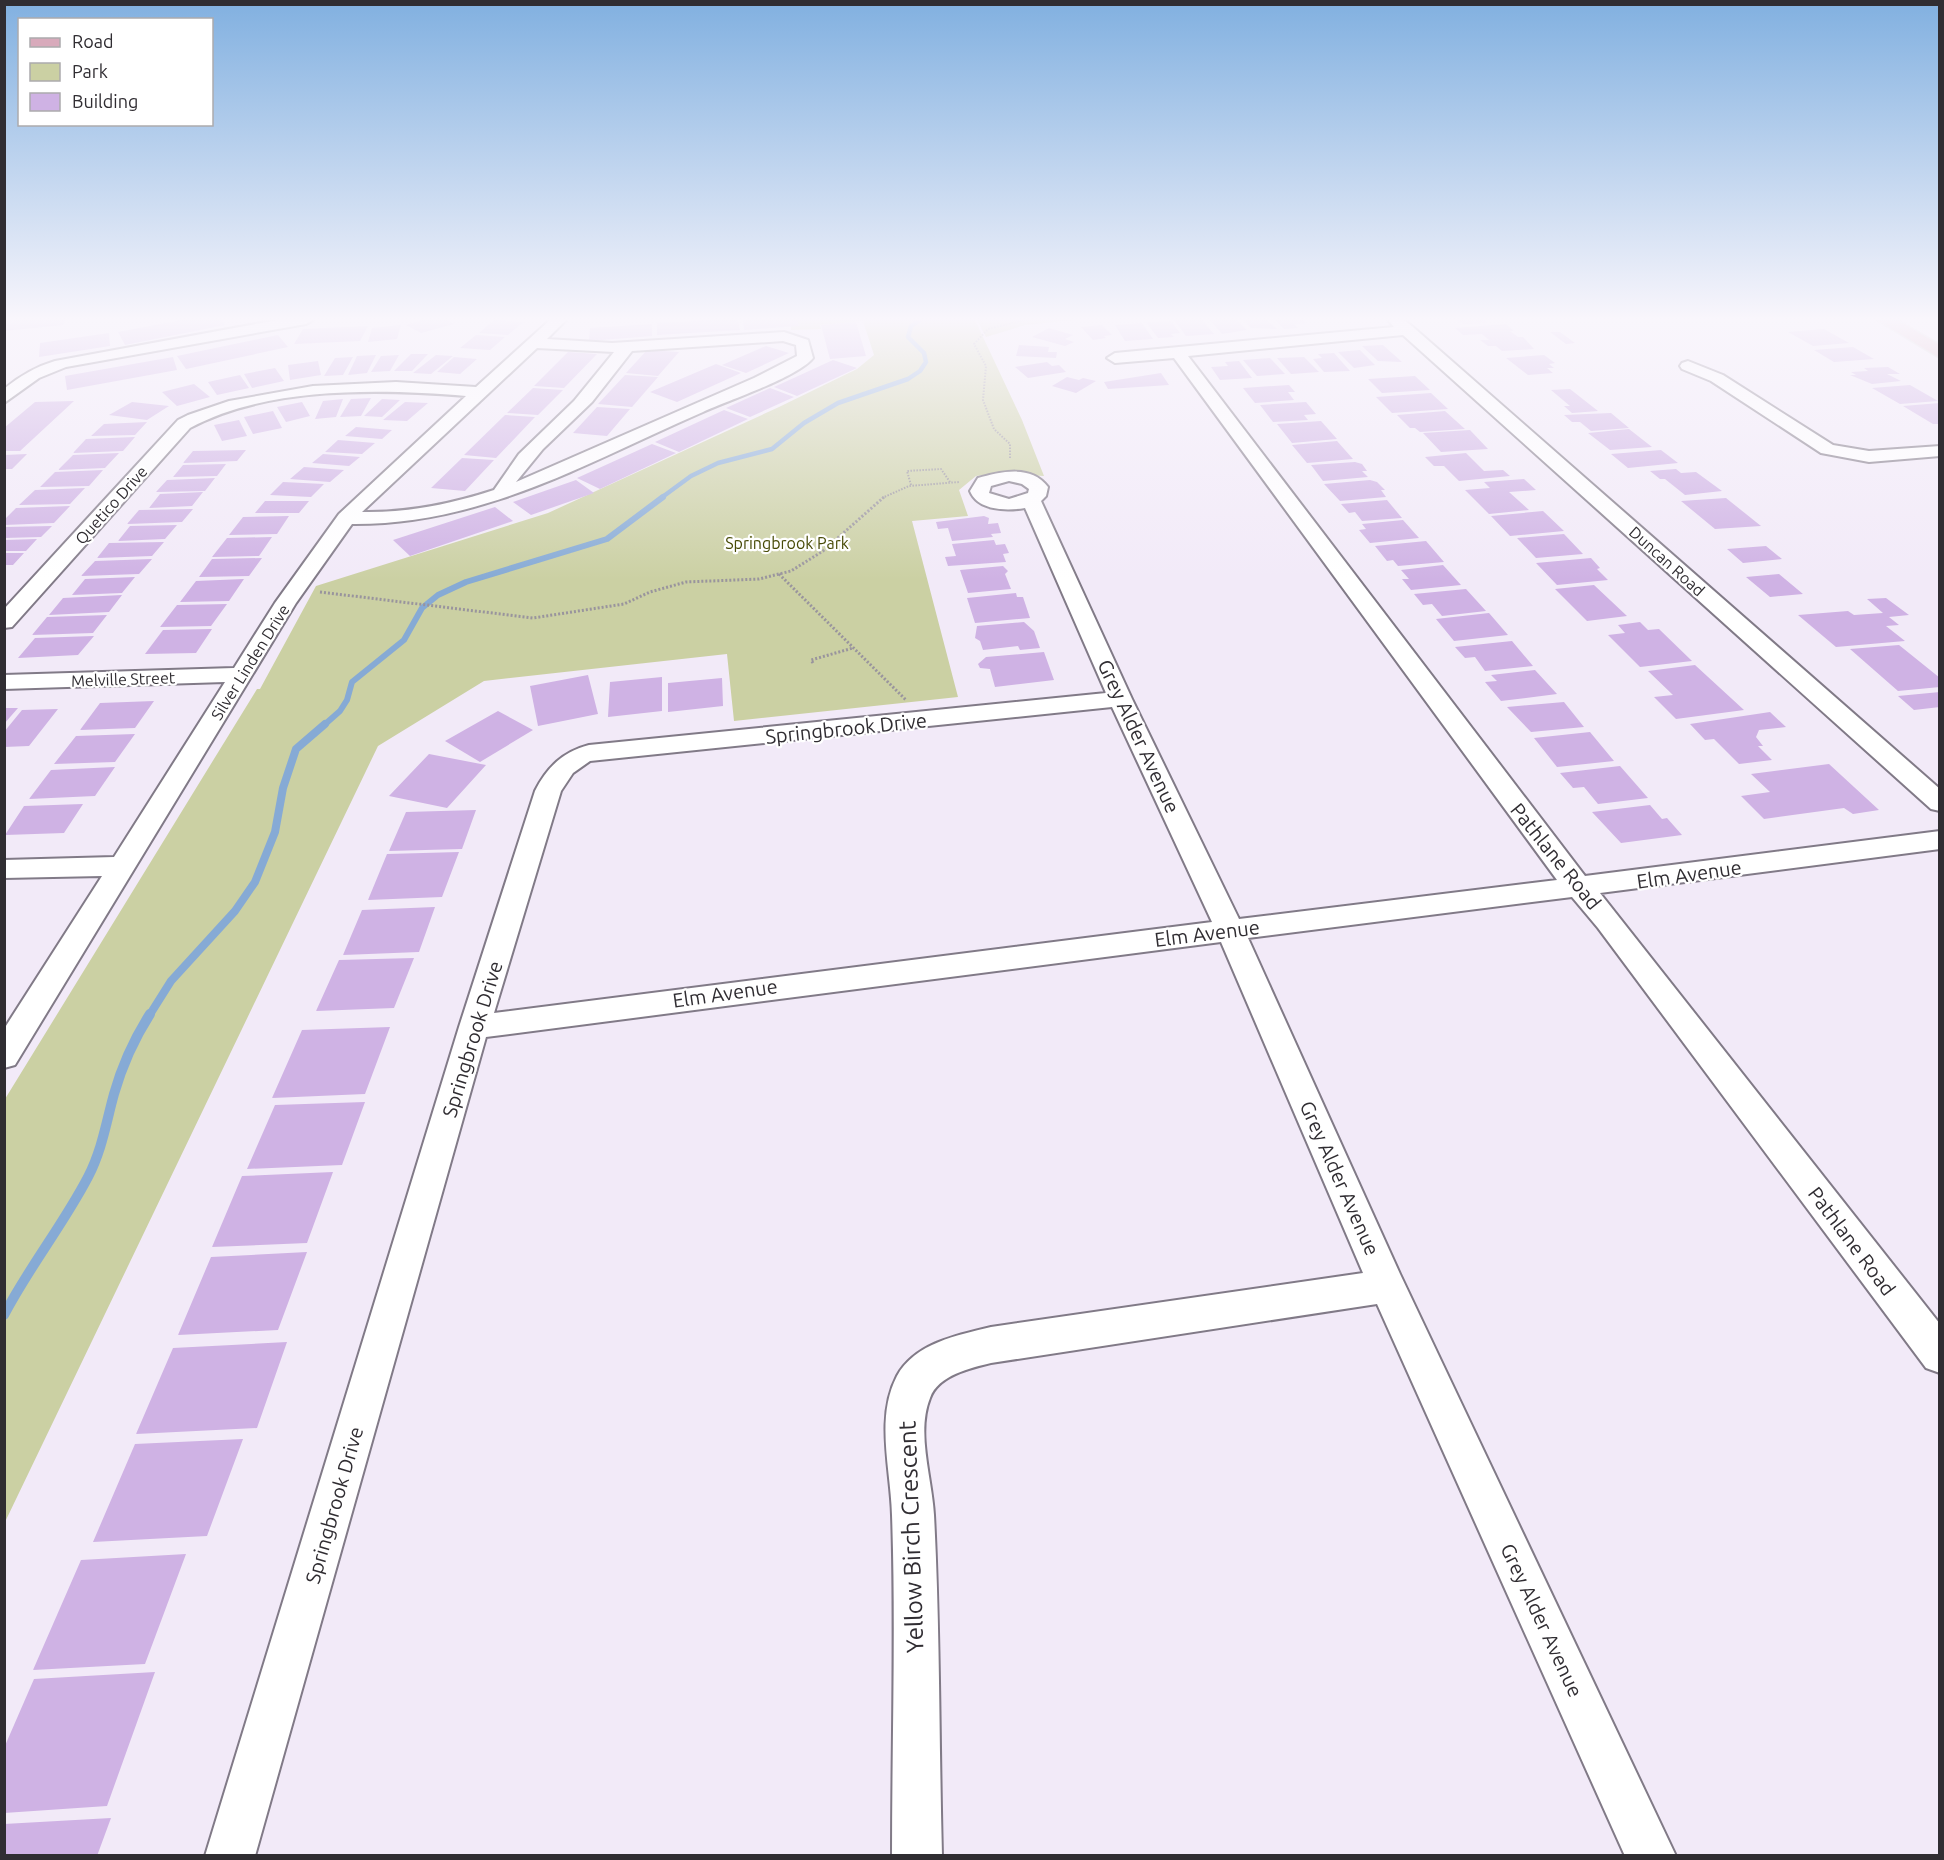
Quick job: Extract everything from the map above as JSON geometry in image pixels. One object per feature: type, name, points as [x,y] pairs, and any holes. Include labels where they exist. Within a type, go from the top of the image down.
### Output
[{"type":"street","name":"Quetico Drive","points":[[4,622],[184,424],[208,411],[228,407]]},
{"type":"street","name":"Silver Linden Drive","points":[[4,1056],[286,603],[346,518],[463,407]]},
{"type":"street","points":[[503,491],[515,472],[556,426],[578,407]]},
{"type":"street","points":[[346,518],[428,515],[573,466],[700,407]]},
{"type":"street","name":"Pathlane Road","points":[[1218,407],[1558,863],[1608,921],[1940,1355]]},
{"type":"street","name":"Duncan Road","points":[[1493,407],[1940,803]]},
{"type":"street","points":[[1762,407],[1827,449],[1843,455],[1860,458],[1940,451]]},
{"type":"street","points":[[1009,476],[984,482],[979,491],[987,500],[1005,504],[1031,500]]},
{"type":"street","name":"Grey Alder Avenue","points":[[1009,476],[1028,479],[1039,487],[1037,496],[1031,500],[1120,699],[1230,930],[1387,1286],[1651,1856]]},
{"type":"street","name":"Melville Street","points":[[4,682],[242,675]]},
{"type":"street","name":"Springbrook Drive","points":[[230,1856],[474,1028],[548,791],[561,769],[574,758],[589,753],[1120,699]]},
{"type":"street","name":"Elm Avenue","points":[[474,1028],[795,983],[1579,888],[1940,840]]},
{"type":"street","points":[[4,869],[122,866]]},
{"type":"street","name":"Yellow Birch Crescent","points":[[917,1856],[913,1514],[905,1427],[912,1388],[925,1373],[951,1355],[991,1345],[1387,1286]]},
{"type":"path","points":[[986,407],[994,429],[1010,444],[1009,476]]},
{"type":"path","points":[[911,485],[907,471],[941,469],[950,482]]},
{"type":"path","points":[[319,592],[532,618],[624,604],[650,592],[686,582],[759,579],[791,571],[823,551],[884,497],[911,485],[984,482]]},
{"type":"path","points":[[779,574],[911,705]]},
{"type":"path","points":[[813,663],[811,660],[853,648]]},
{"type":"green space","name":"Springbrook Park","points":[[779,407],[1016,407],[1044,476],[999,473],[976,476],[959,490],[968,516],[912,521],[958,697],[734,721],[727,654],[484,681],[378,746],[5,1522],[5,1099],[257,689],[260,689],[316,586],[548,513]]},
{"type":"building","points":[[29,407],[68,407],[20,451],[4,451],[4,428]]},
{"type":"building","points":[[124,407],[168,407],[147,420],[109,415]]},
{"type":"building","points":[[277,407],[305,407],[310,416],[286,422]]},
{"type":"building","points":[[320,407],[340,407],[336,417],[315,419]]},
{"type":"building","points":[[346,407],[366,407],[361,416],[340,417]]},
{"type":"building","points":[[374,407],[393,407],[382,417],[364,416]]},
{"type":"building","points":[[399,407],[424,407],[407,421],[383,420]]},
{"type":"building","points":[[513,407],[546,407],[538,415],[507,413]]},
{"type":"building","points":[[597,407],[630,409],[607,436],[573,433]]},
{"type":"building","points":[[729,407],[772,407],[750,417],[726,408]]},
{"type":"building","points":[[1261,407],[1310,407],[1316,414],[1304,415],[1308,420],[1273,422]]},
{"type":"building","points":[[1386,407],[1446,407],[1448,409],[1392,413]]},
{"type":"building","points":[[1565,407],[1593,407],[1598,411],[1572,413]]},
{"type":"building","points":[[1904,407],[1940,407],[1940,424],[1933,424]]},
{"type":"building","points":[[724,410],[748,419],[679,452],[655,442]]},
{"type":"building","points":[[273,411],[282,428],[253,434],[244,417]]},
{"type":"building","points":[[1445,411],[1465,429],[1420,432],[1415,428],[1410,428],[1397,415]]},
{"type":"building","points":[[1611,413],[1629,428],[1591,431],[1580,422],[1572,422],[1564,415]]},
{"type":"building","points":[[505,415],[535,417],[496,458],[464,455]]},
{"type":"building","points":[[239,420],[247,436],[222,441],[214,425]]},
{"type":"building","points":[[1321,421],[1337,439],[1292,443],[1277,424]]},
{"type":"building","points":[[147,422],[135,435],[91,436],[104,424]]},
{"type":"building","points":[[356,427],[392,430],[382,439],[345,436]]},
{"type":"building","points":[[1629,429],[1652,447],[1610,450],[1588,433]]},
{"type":"building","points":[[1470,430],[1488,449],[1441,452],[1423,433]]},
{"type":"building","points":[[135,437],[123,451],[73,453],[86,439]]},
{"type":"building","points":[[338,440],[375,443],[362,454],[325,452]]},
{"type":"building","points":[[1337,441],[1353,459],[1307,463],[1292,445]]},
{"type":"building","points":[[652,444],[676,453],[600,489],[577,478]]},
{"type":"building","points":[[246,450],[237,461],[183,463],[193,451]]},
{"type":"building","points":[[1661,450],[1678,463],[1628,468],[1611,454]]},
{"type":"building","points":[[119,453],[105,468],[58,470],[73,455]]},
{"type":"building","points":[[1466,453],[1484,471],[1503,470],[1510,476],[1459,481],[1444,466],[1434,466],[1425,457]]},
{"type":"building","points":[[27,454],[12,469],[4,469],[4,455]]},
{"type":"building","points":[[323,454],[360,457],[349,466],[312,463]]},
{"type":"building","points":[[462,458],[494,460],[465,491],[431,488]]},
{"type":"building","points":[[1355,462],[1362,464],[1367,471],[1362,471],[1368,477],[1323,481],[1311,465]]},
{"type":"building","points":[[226,464],[217,476],[173,477],[183,465]]},
{"type":"building","points":[[304,467],[344,470],[330,482],[290,479]]},
{"type":"building","points":[[1676,469],[1681,473],[1696,472],[1722,491],[1685,495],[1665,479],[1660,479],[1650,471]]},
{"type":"building","points":[[103,470],[89,486],[40,487],[55,472]]},
{"type":"building","points":[[215,478],[205,491],[156,492],[167,480]]},
{"type":"building","points":[[1524,479],[1536,490],[1509,492],[1529,510],[1489,514],[1465,490],[1490,488],[1484,482]]},
{"type":"building","points":[[576,480],[594,493],[531,515],[513,502]]},
{"type":"building","points":[[1370,480],[1377,482],[1385,490],[1381,490],[1386,497],[1340,501],[1324,484]]},
{"type":"building","points":[[283,482],[324,484],[311,497],[270,495]]},
{"type":"building","points":[[85,488],[70,504],[19,505],[35,490]]},
{"type":"building","points":[[203,492],[192,506],[149,508],[160,494]]},
{"type":"building","points":[[1726,498],[1761,526],[1715,529],[1681,501]]},
{"type":"building","points":[[1387,500],[1402,518],[1362,521],[1355,512],[1349,513],[1341,504]]},
{"type":"building","points":[[265,501],[309,501],[299,513],[255,513]]},
{"type":"building","points":[[70,506],[54,523],[4,525],[4,520],[16,508]]},
{"type":"building","points":[[495,507],[513,521],[410,556],[393,540]]},
{"type":"building","points":[[193,509],[182,522],[127,524],[139,510]]},
{"type":"building","points":[[1543,511],[1564,531],[1510,536],[1491,516]]},
{"type":"building","points":[[289,516],[277,534],[229,535],[243,517]]},
{"type":"building","points":[[984,516],[989,518],[988,524],[998,523],[1001,533],[991,534],[993,537],[952,541],[948,528],[938,529],[936,522]]},
{"type":"building","points":[[1403,520],[1419,538],[1370,543],[1359,530],[1366,529],[1362,524]]},
{"type":"building","points":[[177,525],[165,539],[118,541],[130,526]]},
{"type":"building","points":[[52,526],[41,537],[4,538],[4,527]]},
{"type":"building","points":[[1564,534],[1583,554],[1536,558],[1517,538]]},
{"type":"building","points":[[272,537],[259,556],[212,557],[227,538]]},
{"type":"building","points":[[37,539],[26,551],[5,551],[5,540]]},
{"type":"building","points":[[994,540],[996,545],[1005,544],[1009,553],[1003,554],[1006,562],[948,566],[945,557],[956,556],[952,544]]},
{"type":"building","points":[[1426,541],[1444,562],[1398,566],[1393,560],[1387,561],[1375,546]]},
{"type":"building","points":[[164,542],[152,556],[97,558],[109,543]]},
{"type":"building","points":[[1766,546],[1782,559],[1743,563],[1727,549]]},
{"type":"building","points":[[4,553],[24,553],[13,565],[4,565]]},
{"type":"building","points":[[262,558],[249,576],[199,577],[212,559]]},
{"type":"building","points":[[1591,558],[1600,568],[1597,569],[1608,580],[1557,585],[1536,563]]},
{"type":"building","points":[[152,559],[139,574],[81,576],[95,561]]},
{"type":"building","points":[[1443,565],[1461,585],[1411,590],[1402,579],[1409,579],[1401,570]]},
{"type":"building","points":[[1003,566],[1008,571],[1005,574],[1011,589],[968,593],[960,570]]},
{"type":"building","points":[[1779,574],[1803,594],[1770,597],[1746,577]]},
{"type":"building","points":[[135,577],[122,593],[72,595],[85,579]]},
{"type":"building","points":[[244,579],[229,601],[180,602],[196,581]]},
{"type":"building","points":[[1594,585],[1627,616],[1587,621],[1555,589]]},
{"type":"building","points":[[1466,589],[1486,611],[1442,616],[1432,604],[1423,605],[1414,594]]},
{"type":"building","points":[[1016,593],[1017,597],[1023,597],[1030,618],[975,623],[967,598]]},
{"type":"building","points":[[122,595],[109,612],[49,615],[63,598]]},
{"type":"building","points":[[1886,598],[1909,615],[1889,617],[1899,625],[1886,626],[1905,641],[1836,647],[1798,615],[1848,611],[1854,615],[1883,613],[1867,599]]},
{"type":"building","points":[[227,604],[211,626],[160,627],[177,605]]},
{"type":"building","points":[[1489,613],[1508,635],[1454,641],[1436,619]]},
{"type":"building","points":[[107,615],[93,633],[32,635],[47,617]]},
{"type":"building","points":[[1024,622],[1034,631],[1040,648],[1020,650],[1018,646],[983,650],[980,641],[975,638],[977,626]]},
{"type":"building","points":[[1640,622],[1648,630],[1659,629],[1692,661],[1640,667],[1608,635],[1625,633],[1618,625]]},
{"type":"building","points":[[212,629],[196,653],[145,654],[163,630]]},
{"type":"building","points":[[94,636],[78,655],[18,658],[35,638]]},
{"type":"building","points":[[1512,641],[1533,666],[1485,671],[1475,657],[1465,658],[1455,647]]},
{"type":"building","points":[[1899,645],[1940,678],[1940,687],[1898,691],[1850,649]]},
{"type":"building","points":[[1044,652],[1054,680],[995,687],[990,669],[980,668],[978,664],[986,657]]},
{"type":"building","points":[[1695,665],[1744,710],[1676,719],[1654,697],[1673,695],[1648,671]]},
{"type":"building","points":[[1535,670],[1557,694],[1501,701],[1485,682],[1497,681],[1491,675]]},
{"type":"building","points":[[588,675],[598,714],[538,726],[530,686]]},
{"type":"building","points":[[662,677],[662,711],[608,717],[610,682]]},
{"type":"building","points":[[722,678],[723,706],[668,712],[668,683]]},
{"type":"building","points":[[1940,692],[1940,707],[1914,710],[1898,696]]},
{"type":"building","points":[[154,701],[135,728],[80,730],[100,703]]},
{"type":"building","points":[[1564,702],[1584,727],[1531,732],[1507,707]]},
{"type":"building","points":[[4,708],[18,708],[4,724]]},
{"type":"building","points":[[58,709],[29,746],[4,747],[4,732],[22,710]]},
{"type":"building","points":[[498,711],[533,730],[480,762],[445,741]]},
{"type":"building","points":[[1770,712],[1786,727],[1759,730],[1756,737],[1763,746],[1758,746],[1772,760],[1739,764],[1714,739],[1705,740],[1690,724]]},
{"type":"building","points":[[1590,732],[1614,761],[1557,767],[1534,738]]},
{"type":"building","points":[[135,734],[115,762],[54,764],[76,736]]},
{"type":"building","points":[[429,754],[486,765],[447,808],[389,796]]},
{"type":"building","points":[[1829,764],[1879,810],[1853,814],[1844,808],[1764,819],[1741,796],[1770,792],[1751,774]]},
{"type":"building","points":[[1620,766],[1648,798],[1598,804],[1584,787],[1573,788],[1560,773]]},
{"type":"building","points":[[115,767],[95,796],[29,799],[51,770]]},
{"type":"building","points":[[83,804],[64,833],[5,835],[24,806]]},
{"type":"building","points":[[1650,805],[1662,819],[1667,818],[1682,835],[1621,843],[1592,812]]},
{"type":"building","points":[[476,810],[462,849],[389,851],[406,812]]},
{"type":"building","points":[[459,852],[442,897],[368,900],[387,854]]},
{"type":"building","points":[[435,907],[419,952],[343,955],[362,910]]},
{"type":"building","points":[[414,958],[394,1008],[316,1011],[339,960]]},
{"type":"building","points":[[390,1027],[365,1094],[272,1098],[302,1030]]},
{"type":"building","points":[[365,1102],[342,1165],[247,1169],[275,1105]]},
{"type":"building","points":[[333,1172],[307,1243],[212,1247],[242,1176]]},
{"type":"building","points":[[307,1252],[278,1330],[178,1335],[211,1257]]},
{"type":"building","points":[[287,1342],[257,1428],[136,1434],[173,1348]]},
{"type":"building","points":[[243,1439],[207,1536],[93,1542],[135,1444]]},
{"type":"building","points":[[186,1554],[145,1664],[33,1670],[81,1560]]},
{"type":"building","points":[[155,1672],[107,1806],[4,1813],[4,1748],[34,1679]]},
{"type":"building","points":[[111,1818],[97,1856],[4,1856],[4,1824]]},
{"type":"waterway","points":[[661,498],[691,476],[718,463],[772,449],[804,423],[832,407]]},
{"type":"waterway","points":[[323,726],[340,711],[347,700],[352,682],[404,640],[422,608],[438,595],[466,582],[607,539],[663,497]]},
{"type":"waterway","points":[[149,1016],[171,981],[235,911],[255,882],[275,832],[283,788],[296,749],[325,724]]},
{"type":"waterway","points":[[4,1315],[93,1167],[121,1073],[150,1014]]}]
